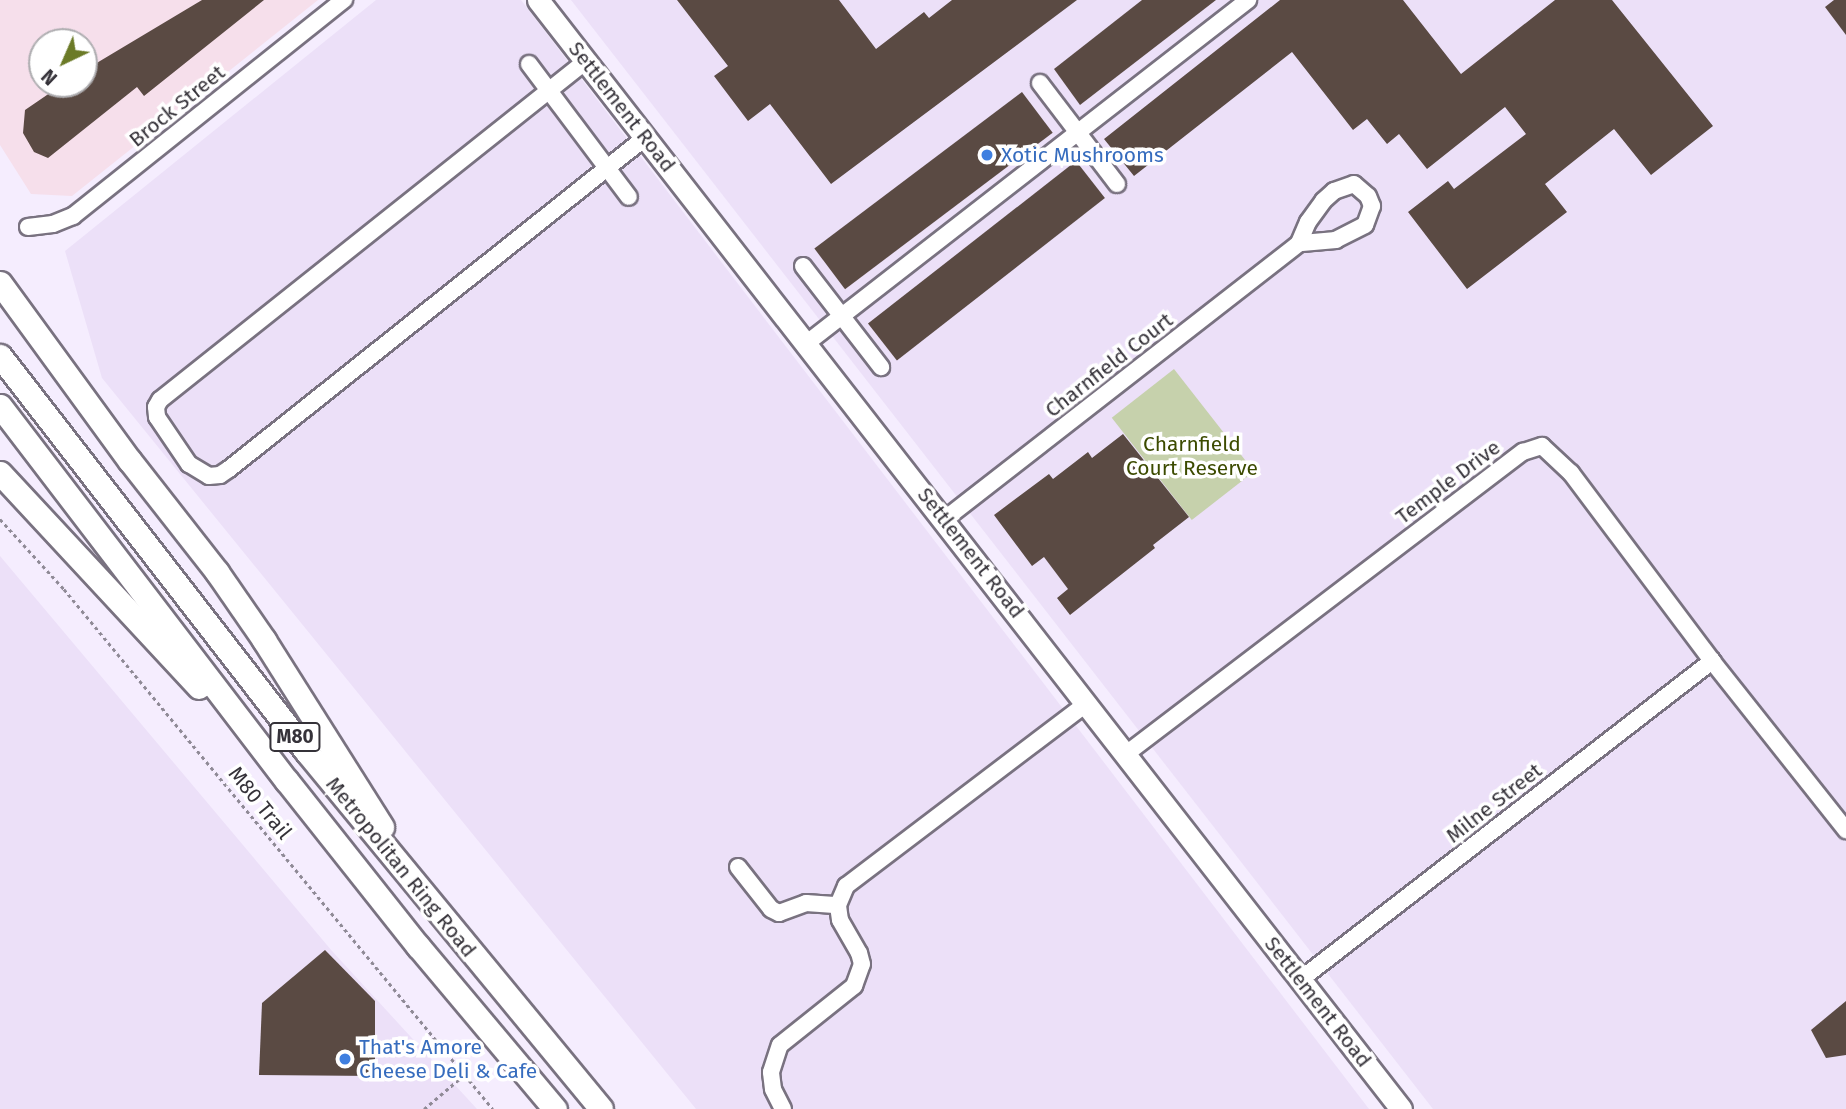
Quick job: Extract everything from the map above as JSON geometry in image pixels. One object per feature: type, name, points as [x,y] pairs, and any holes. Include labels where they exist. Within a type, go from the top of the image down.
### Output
[{"type":"highway","points":[[0,283],[264,640],[367,800],[409,876]]},
{"type":"highway","name":"Metropolitan Ring Road","points":[[0,356],[307,752],[601,1109]]},
{"type":"highway","name":"Metropolitan Ring Road","points":[[0,405],[287,781],[418,946],[555,1109]]},
{"type":"highway","points":[[0,473],[287,781]]},
{"type":"main road","name":"Settlement Road","points":[[538,0],[945,519],[1401,1109]]},
{"type":"street","name":"Brock Street","points":[[28,227],[53,224],[73,216],[344,0]]},
{"type":"street","points":[[807,342],[1248,0]]},
{"type":"street","points":[[586,61],[160,400],[156,407],[157,417],[189,464],[209,476],[219,475],[229,469],[646,137]]},
{"type":"street","points":[[529,64],[629,197]]},
{"type":"street","points":[[1040,83],[1117,184]]},
{"type":"street","name":"Charnfield Court","points":[[945,519],[1300,243],[1315,211],[1334,191],[1354,184],[1368,196],[1372,206],[1371,218],[1358,231],[1336,240],[1300,243]]},
{"type":"street","points":[[803,266],[881,368]]},
{"type":"street","name":"Temple Drive","points":[[1126,754],[1523,452],[1542,446],[1572,473],[1712,661],[1846,830]]},
{"type":"street","name":"Milne Street","points":[[1301,979],[1712,661]]},
{"type":"street","points":[[783,1109],[773,1089],[771,1072],[780,1045],[854,986],[862,964],[859,953],[840,920],[838,905],[846,886],[1087,703]]},
{"type":"street","points":[[738,867],[771,909],[779,913],[806,903],[838,905]]},
{"type":"path","name":"M80 Trail","points":[[0,519],[64,589],[493,1109]]},
{"type":"path","points":[[425,1109],[464,1075]]},
{"type":"shaded area","points":[[0,0],[318,0],[72,196],[31,194],[0,145]]},
{"type":"shaded area","points":[[376,0],[521,0],[1369,1109],[696,1109],[102,378],[65,251]]},
{"type":"shaded area","points":[[571,0],[1846,0],[1846,1109],[1433,1109]]},
{"type":"shaded area","points":[[0,556],[332,951],[477,1109],[0,1109]]},
{"type":"green space","name":"Charnfield Court Reserve","points":[[1174,369],[1254,471],[1192,520],[1112,418]]},
{"type":"building","points":[[202,0],[264,0],[144,96],[137,87],[48,158],[34,152],[23,133],[25,110],[43,98],[98,98],[98,62]]},
{"type":"building","points":[[677,0],[839,0],[876,49],[924,12],[929,18],[952,0],[1077,0],[831,184],[770,104],[748,121],[714,76],[728,66]]},
{"type":"building","points":[[1142,0],[1216,0],[1080,105],[1054,69]]},
{"type":"building","points":[[1280,0],[1403,0],[1461,74],[1555,0],[1612,0],[1713,126],[1651,175],[1614,129],[1545,184],[1567,212],[1467,289],[1408,212],[1448,181],[1454,189],[1526,134],[1505,107],[1427,169],[1399,134],[1387,144],[1367,119],[1353,130],[1292,52],[1134,176],[1104,139]]},
{"type":"building","points":[[1834,0],[1846,0],[1846,35],[1825,7]]},
{"type":"building","points":[[1022,92],[1053,133],[845,289],[814,248]]},
{"type":"building","points":[[1076,161],[1105,198],[897,361],[868,324]]},
{"type":"building","points":[[1123,434],[1189,517],[1153,545],[1155,548],[1070,615],[1057,598],[1068,589],[1044,557],[1032,566],[994,515],[1049,474],[1053,479],[1088,452],[1092,458]]},
{"type":"building","points":[[325,950],[375,1001],[375,1076],[259,1075],[262,1003]]},
{"type":"building","points":[[1846,1001],[1846,1055],[1826,1058],[1811,1030]]},
{"type":"place","name":"Xotic Mushrooms","points":[[987,155]]},
{"type":"place","name":"That's Amore Cheese Deli & Cafe","points":[[345,1059]]}]
